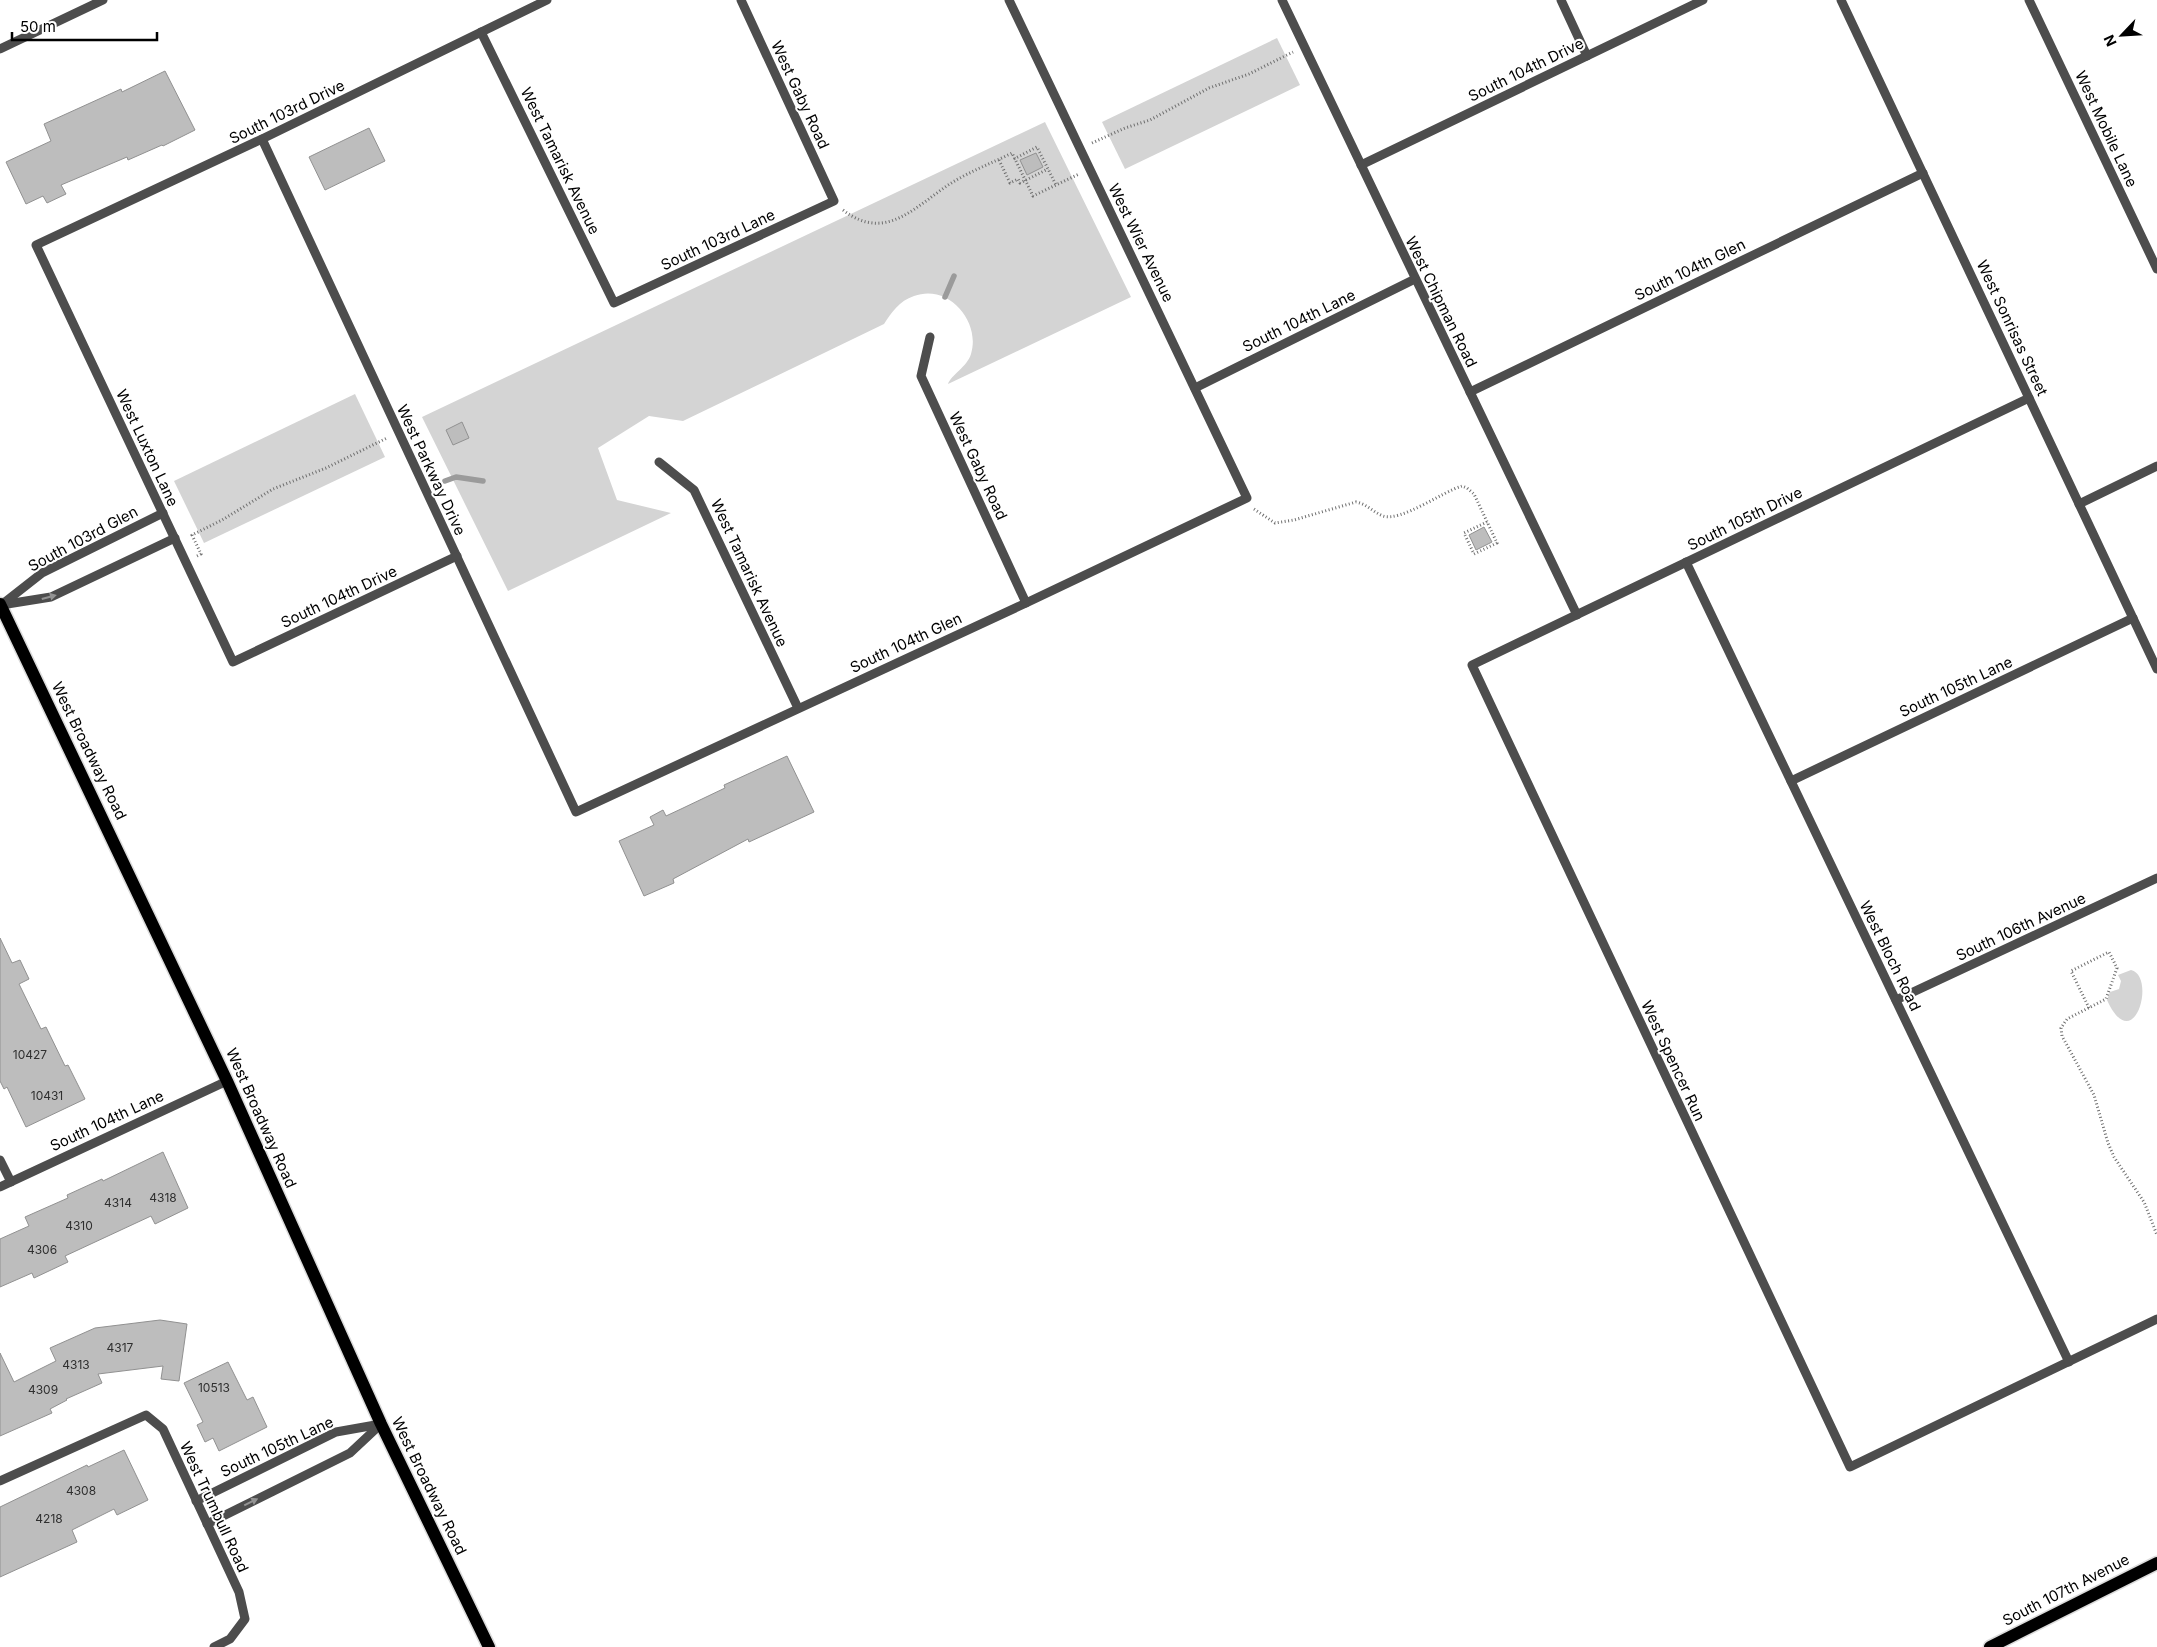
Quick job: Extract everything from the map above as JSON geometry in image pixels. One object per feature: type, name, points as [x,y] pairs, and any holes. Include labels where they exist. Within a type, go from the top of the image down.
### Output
[{"type":"main road","name":"West Broadway Road","points":[[0,605],[227,1081],[381,1424],[489,1647]]},
{"type":"main road","name":"South 107th Avenue","points":[[1990,1647],[2157,1563]]},
{"type":"street","points":[[0,49],[103,0]]},
{"type":"street","name":"South 103rd Drive","points":[[36,245],[262,139],[547,0]]},
{"type":"street","name":"West Gaby Road","points":[[741,0],[834,202]]},
{"type":"street","name":"West Wier Avenue","points":[[1009,0],[1247,498]]},
{"type":"street","name":"West Chipman Road","points":[[1282,0],[1577,615]]},
{"type":"street","points":[[1561,0],[1587,56]]},
{"type":"street","name":"South 104th Drive","points":[[1361,165],[1703,0]]},
{"type":"street","name":"West Sonrisas Street","points":[[1841,0],[2157,669]]},
{"type":"street","name":"West Mobile Lane","points":[[2029,0],[2157,269]]},
{"type":"street","name":"West Tamarisk Avenue","points":[[481,32],[614,303]]},
{"type":"street","name":"West Parkway Drive","points":[[262,139],[576,812]]},
{"type":"street","name":"South 104th Glen","points":[[1470,392],[1923,173]]},
{"type":"street","name":"South 103rd Lane","points":[[614,303],[834,202]]},
{"type":"street","name":"West Luxton Lane","points":[[36,245],[233,662]]},
{"type":"street","name":"South 104th Lane","points":[[1195,388],[1415,279]]},
{"type":"street","name":"West Gaby Road","points":[[930,337],[920,376],[1026,603]]},
{"type":"street","name":"South 105th Drive","points":[[1472,665],[2029,398]]},
{"type":"street","name":"West Tamarisk Avenue","points":[[659,462],[694,490],[798,708]]},
{"type":"street","points":[[2079,504],[2157,466]]},
{"type":"street","name":"South 104th Glen","points":[[576,812],[1247,498]]},
{"type":"street","name":"South 103rd Glen","points":[[0,605],[42,573],[162,513]]},
{"type":"street","points":[[0,605],[51,598],[175,538]]},
{"type":"street","name":"South 104th Drive","points":[[233,662],[457,556]]},
{"type":"street","name":"West Bloch Road","points":[[1686,562],[2069,1362]]},
{"type":"street","name":"South 105th Lane","points":[[1791,781],[2133,618]]},
{"type":"street","name":"West Spencer Run","points":[[1472,665],[1850,1467],[2069,1362]]},
{"type":"street","name":"South 106th Avenue","points":[[1896,1000],[2157,878]]},
{"type":"street","name":"South 104th Lane","points":[[0,1187],[227,1081]]},
{"type":"street","points":[[0,1160],[11,1182]]},
{"type":"street","points":[[2069,1362],[2157,1319]]},
{"type":"street","name":"West Trumbull Road","points":[[0,1482],[146,1415],[162,1429],[239,1592],[245,1619],[230,1639],[214,1647]]},
{"type":"street","points":[[207,1524],[350,1453],[381,1424]]},
{"type":"street","name":"South 105th Lane","points":[[196,1502],[336,1432],[381,1424]]},
{"type":"path","points":[[1080,148],[1125,128],[1150,120],[1209,88],[1249,74],[1304,47]]},
{"type":"path","points":[[1014,159],[1037,147],[1056,185]]},
{"type":"path","points":[[834,202],[845,212],[869,222],[883,223],[896,220],[910,213],[956,180],[1012,153],[1032,196],[1090,169]]},
{"type":"path","points":[[999,160],[1010,183],[1018,179],[1020,183],[1048,169]]},
{"type":"path","points":[[186,562],[201,554],[192,535],[229,516],[273,489],[326,468],[399,432]]},
{"type":"path","points":[[1247,498],[1254,509],[1275,523],[1294,520],[1356,502],[1364,503],[1382,516],[1390,517],[1397,516],[1462,486],[1474,494],[1497,543],[1474,554],[1464,533],[1487,522]]},
{"type":"path","points":[[2089,1008],[2071,971],[2109,952],[2117,968],[2106,999],[2063,1023],[2062,1036],[2094,1095],[2114,1157],[2144,1202],[2157,1235]]},
{"type":"shaded area","points":[[1277,38],[1300,85],[1125,169],[1102,122]]},
{"type":"shaded area","points":[[1045,122],[1131,297],[948,384],[969,359],[973,341],[971,329],[959,308],[950,300],[939,295],[927,293],[914,296],[900,304],[884,324],[683,421],[649,416],[598,448],[617,500],[671,513],[508,591],[422,417]]},
{"type":"shaded area","points":[[355,394],[385,457],[204,543],[174,481]]},
{"type":"shaded area","points":[[2131,970],[2139,975],[2142,986],[2142,998],[2139,1009],[2133,1018],[2126,1021],[2117,1016],[2107,1000],[2110,992],[2119,989],[2121,981],[2118,975]]},
{"type":"building","points":[[165,71],[195,130],[163,146],[128,160],[127,157],[61,185],[66,194],[47,203],[43,196],[26,204],[6,162],[51,141],[44,124],[121,89],[122,92]]},
{"type":"building","points":[[369,128],[385,161],[325,190],[309,157]]},
{"type":"building","points":[[1036,153],[1043,167],[1027,175],[1020,160]]},
{"type":"building","points":[[462,422],[469,438],[453,445],[446,430]]},
{"type":"building","points":[[1484,527],[1492,542],[1476,550],[1469,535]]},
{"type":"building","points":[[787,756],[814,812],[749,842],[748,839],[673,879],[674,883],[644,896],[619,841],[654,825],[650,817],[663,810],[666,816],[725,788],[724,785]]},
{"type":"building","points":[[0,938],[12,963],[20,960],[29,979],[19,984],[41,1029],[46,1027],[65,1066],[68,1065],[85,1099],[26,1127],[7,1087],[4,1089],[0,1081]]},
{"type":"building","points":[[163,1152],[188,1208],[155,1224],[151,1216],[65,1256],[68,1262],[34,1278],[32,1273],[0,1287],[0,1239],[29,1226],[25,1217],[68,1198],[67,1195],[102,1179],[103,1181]]},
{"type":"building","points":[[160,1320],[187,1324],[179,1381],[161,1379],[163,1366],[98,1374],[102,1383],[66,1399],[50,1409],[52,1413],[0,1436],[0,1353],[14,1382],[56,1361],[50,1348],[95,1328]]},
{"type":"building","points":[[228,1362],[247,1400],[253,1397],[267,1427],[219,1451],[213,1438],[205,1442],[197,1425],[203,1422],[184,1383]]},
{"type":"building","points":[[124,1450],[148,1500],[117,1515],[114,1509],[72,1530],[77,1542],[0,1577],[0,1507],[87,1465],[88,1467]]},
{"type":"waterway","points":[[945,297],[954,276]]},
{"type":"waterway","points":[[445,481],[456,477],[483,481]]}]
